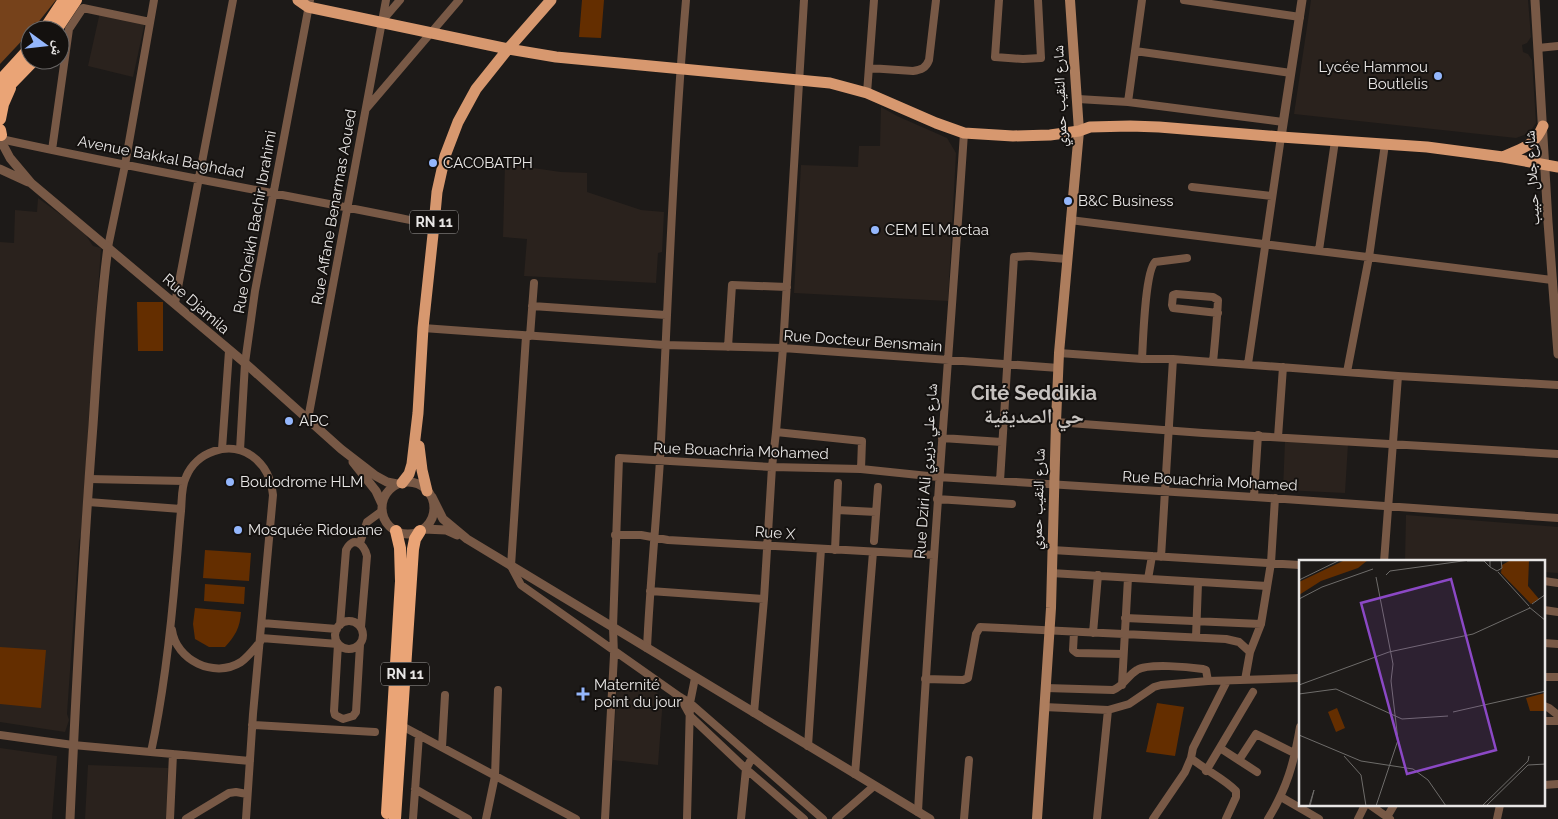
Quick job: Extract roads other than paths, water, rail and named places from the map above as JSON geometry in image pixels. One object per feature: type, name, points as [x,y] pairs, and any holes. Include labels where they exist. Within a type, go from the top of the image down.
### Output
[{"type":"highway","points":[[51,20],[64,0]]},
{"type":"highway","points":[[63,20],[76,0]]},
{"type":"highway","points":[[0,95],[6,82],[20,62]]},
{"type":"highway","points":[[0,119],[6,82],[21,70]]},
{"type":"highway","name":"RN 11","points":[[395,819],[413,549],[415,539],[422,530]]},
{"type":"highway","name":"RN 11","points":[[386,819],[401,582],[401,554],[396,532]]},
{"type":"main road","points":[[298,0],[381,22],[508,49],[583,60],[830,83],[867,93],[964,133],[1013,136],[1050,135],[1090,128],[1130,126],[1427,147],[1558,166]]},
{"type":"main road","name":"RN 11","points":[[400,483],[411,469],[418,413],[423,328],[434,226],[445,156],[458,122],[476,89],[508,49],[552,0]]},
{"type":"main road","name":"شارع النقيب حمري","points":[[1037,819],[1049,631],[1059,368],[1079,131],[1070,0]]},
{"type":"main road","points":[[1503,157],[1532,144],[1543,126]]},
{"type":"main road","points":[[1545,164],[1558,172]]},
{"type":"main road","name":"RN 11","points":[[418,413],[420,462],[429,494]]},
{"type":"street","points":[[70,819],[89,479],[103,284],[108,247],[125,165],[154,0]]},
{"type":"street","points":[[175,303],[233,0]]},
{"type":"street","name":"Rue Affane Benarmas Aoued","points":[[308,419],[386,0]]},
{"type":"street","points":[[381,22],[400,0]]},
{"type":"street","points":[[365,111],[459,0]]},
{"type":"street","points":[[647,648],[660,462],[664,345],[680,70],[686,0]]},
{"type":"street","points":[[754,713],[764,599],[772,467],[783,348],[804,0]]},
{"type":"street","points":[[867,93],[874,0]]},
{"type":"street","points":[[869,68],[913,72],[920,70],[927,64],[936,0]]},
{"type":"street","points":[[998,0],[995,57],[1023,59],[1041,58],[1038,0]]},
{"type":"street","points":[[1128,102],[1142,0]]},
{"type":"street","points":[[1184,0],[1222,3],[1300,17]]},
{"type":"street","points":[[1248,364],[1264,245],[1302,0]]},
{"type":"street","name":"شارع جلال حبيب","points":[[1535,0],[1558,354]]},
{"type":"street","name":"Rue Cheikh Bachir Ibrahimi","points":[[240,450],[245,363],[255,291],[309,3]]},
{"type":"street","points":[[52,150],[69,29],[83,8],[150,22]]},
{"type":"street","points":[[1538,48],[1558,46]]},
{"type":"street","points":[[1134,51],[1291,73]]},
{"type":"street","points":[[1078,99],[1128,102],[1283,122]]},
{"type":"street","name":"Rue Dziri Ali شارع علي دزيري","points":[[918,812],[938,477],[964,133]]},
{"type":"street","points":[[1,138],[10,158],[31,183]]},
{"type":"street","name":"Avenue Bakkal Baghdad","points":[[1,138],[125,165],[273,192],[434,226]]},
{"type":"street","points":[[1319,250],[1335,141]]},
{"type":"street","points":[[1347,372],[1368,257],[1385,144]]},
{"type":"street","points":[[0,169],[31,183]]},
{"type":"street","name":"Rue Djamila","points":[[31,183],[175,303],[341,448]]},
{"type":"street","points":[[1192,187],[1272,196]]},
{"type":"street","points":[[1070,220],[1552,280]]},
{"type":"street","points":[[1000,481],[1014,258],[1029,256],[1067,259]]},
{"type":"street","points":[[1142,359],[1148,287],[1152,264],[1165,260],[1187,258]]},
{"type":"street","points":[[534,283],[528,336],[511,566],[520,585],[690,703],[823,819]]},
{"type":"street","points":[[728,347],[732,285],[786,287]]},
{"type":"street","points":[[1213,362],[1218,313],[1218,300],[1215,297],[1173,295],[1172,306],[1175,308],[1218,313]]},
{"type":"street","points":[[532,306],[666,315]]},
{"type":"street","name":"Rue Docteur Bensmain","points":[[423,328],[664,345],[783,348],[1059,368]]},
{"type":"street","points":[[222,449],[229,351]]},
{"type":"street","points":[[1060,353],[1558,385]]},
{"type":"street","points":[[1161,557],[1173,359]]},
{"type":"street","points":[[1278,437],[1283,367]]},
{"type":"street","points":[[1384,560],[1398,376]]},
{"type":"street","points":[[1056,422],[1392,445],[1558,454]]},
{"type":"street","name":"Rue Bouachria Mohamed","points":[[776,432],[862,441],[862,469]]},
{"type":"street","points":[[1254,497],[1258,435]]},
{"type":"street","points":[[942,438],[1002,442]]},
{"type":"street","points":[[341,448],[376,476],[387,482],[416,483],[429,494],[443,519],[466,539]]},
{"type":"street","points":[[341,448],[372,485],[386,523],[396,532],[410,534],[422,530],[446,530],[466,539],[930,819]]},
{"type":"street","points":[[151,752],[157,727],[171,622],[184,481],[196,461],[210,452],[222,449],[240,450],[248,453],[260,462],[270,478],[273,495],[252,725],[246,819]]},
{"type":"street","name":"Rue Bouachria Mohamed","points":[[615,534],[619,458],[660,462],[862,469],[938,477],[1558,518]]},
{"type":"street","points":[[89,479],[184,481]]},
{"type":"street","points":[[360,543],[367,522],[382,508],[389,490],[400,483]]},
{"type":"street","points":[[834,550],[838,483]]},
{"type":"street","points":[[874,541],[878,487]]},
{"type":"street","points":[[422,530],[428,524],[434,511],[429,494]]},
{"type":"street","points":[[1245,680],[1250,652],[1261,624],[1271,563],[1275,498]]},
{"type":"street","points":[[937,499],[1012,504]]},
{"type":"street","points":[[88,502],[181,509]]},
{"type":"street","points":[[837,510],[876,512]]},
{"type":"street","points":[[605,819],[614,650],[612,627],[615,534]]},
{"type":"street","name":"Rue X","points":[[615,534],[767,546],[934,555]]},
{"type":"street","points":[[354,542],[360,543],[365,548],[367,556],[361,627],[363,635],[360,645],[356,712],[353,716],[343,720],[336,716],[334,711],[338,644],[335,636],[338,627],[346,550],[348,545],[354,542]]},
{"type":"street","points":[[808,746],[821,549]]},
{"type":"street","points":[[1052,550],[1299,565]]},
{"type":"street","points":[[855,774],[873,552]]},
{"type":"street","points":[[1148,579],[1152,556]]},
{"type":"street","points":[[1051,573],[1267,586]]},
{"type":"street","points":[[1093,633],[1098,575]]},
{"type":"street","points":[[1122,685],[1128,578]]},
{"type":"street","points":[[1196,636],[1198,583]]},
{"type":"street","points":[[650,592],[764,599]]},
{"type":"street","points":[[1125,618],[1261,624]]},
{"type":"street","points":[[262,623],[338,627],[348,621],[361,627]]},
{"type":"street","points":[[171,622],[174,639],[182,652],[195,663],[211,668],[224,669],[240,662],[260,640]]},
{"type":"street","points":[[925,679],[963,680],[968,678],[976,634],[980,627],[1196,636],[1239,642],[1250,652]]},
{"type":"street","points":[[1074,632],[1073,650],[1077,652],[1123,654]]},
{"type":"street","points":[[260,640],[338,644],[347,649],[360,645]]},
{"type":"street","points":[[1046,688],[1113,690],[1122,685],[1134,672],[1143,667],[1168,666],[1203,669],[1206,670],[1208,681]]},
{"type":"street","points":[[687,819],[690,703],[695,678]]},
{"type":"street","points":[[1044,707],[1108,710],[1129,704],[1154,687],[1208,681],[1299,678]]},
{"type":"street","points":[[1153,819],[1185,772],[1193,748],[1226,681]]},
{"type":"street","points":[[486,819],[495,776],[498,690]]},
{"type":"street","points":[[1206,771],[1253,692]]},
{"type":"street","points":[[442,747],[445,695]]},
{"type":"street","points":[[680,697],[690,717],[804,819]]},
{"type":"street","points":[[1546,707],[1558,715]]},
{"type":"street","points":[[1097,819],[1108,710]]},
{"type":"street","points":[[252,725],[375,732]]},
{"type":"street","points":[[402,726],[576,819]]},
{"type":"street","points":[[1239,760],[1256,734],[1296,754]]},
{"type":"street","points":[[1268,819],[1281,797],[1296,754],[1299,734]]},
{"type":"street","points":[[0,735],[73,745],[250,761]]},
{"type":"street","points":[[413,819],[419,735]]},
{"type":"street","points":[[1220,748],[1257,772]]},
{"type":"street","points":[[170,819],[173,754]]},
{"type":"street","points":[[741,819],[746,768],[752,758]]},
{"type":"street","points":[[1191,758],[1206,771],[1226,782],[1236,792],[1236,797],[1226,819]]},
{"type":"street","points":[[964,819],[969,760]]},
{"type":"street","points":[[836,819],[874,786]]},
{"type":"street","points":[[415,789],[468,819]]},
{"type":"street","points":[[186,819],[229,793],[247,794]]},
{"type":"street","points":[[1281,797],[1319,819]]},
{"type":"street","points":[[1358,819],[1364,806]]},
{"type":"street","points":[[1371,806],[1389,818],[1394,806]]},
{"type":"street","points":[[1496,819],[1500,806]]},
{"type":"place","name":"Lycée Hammou Boutlelis","points":[[1438,76]]},
{"type":"place","name":"CACOBATPH","points":[[433,163]]},
{"type":"place","name":"B&C Business","points":[[1068,201]]},
{"type":"place","name":"CEM El Mactaa","points":[[875,230]]},
{"type":"place","name":"APC","points":[[289,421]]},
{"type":"place","name":"Boulodrome HLM","points":[[230,482]]},
{"type":"place","name":"Mosquée Ridouane","points":[[238,530]]},
{"type":"place","name":"Maternité point du jour","points":[[583,694]]},
{"type":"district","name":"Cité Seddikia حي الصديقية","points":[[1034,404]]}]
